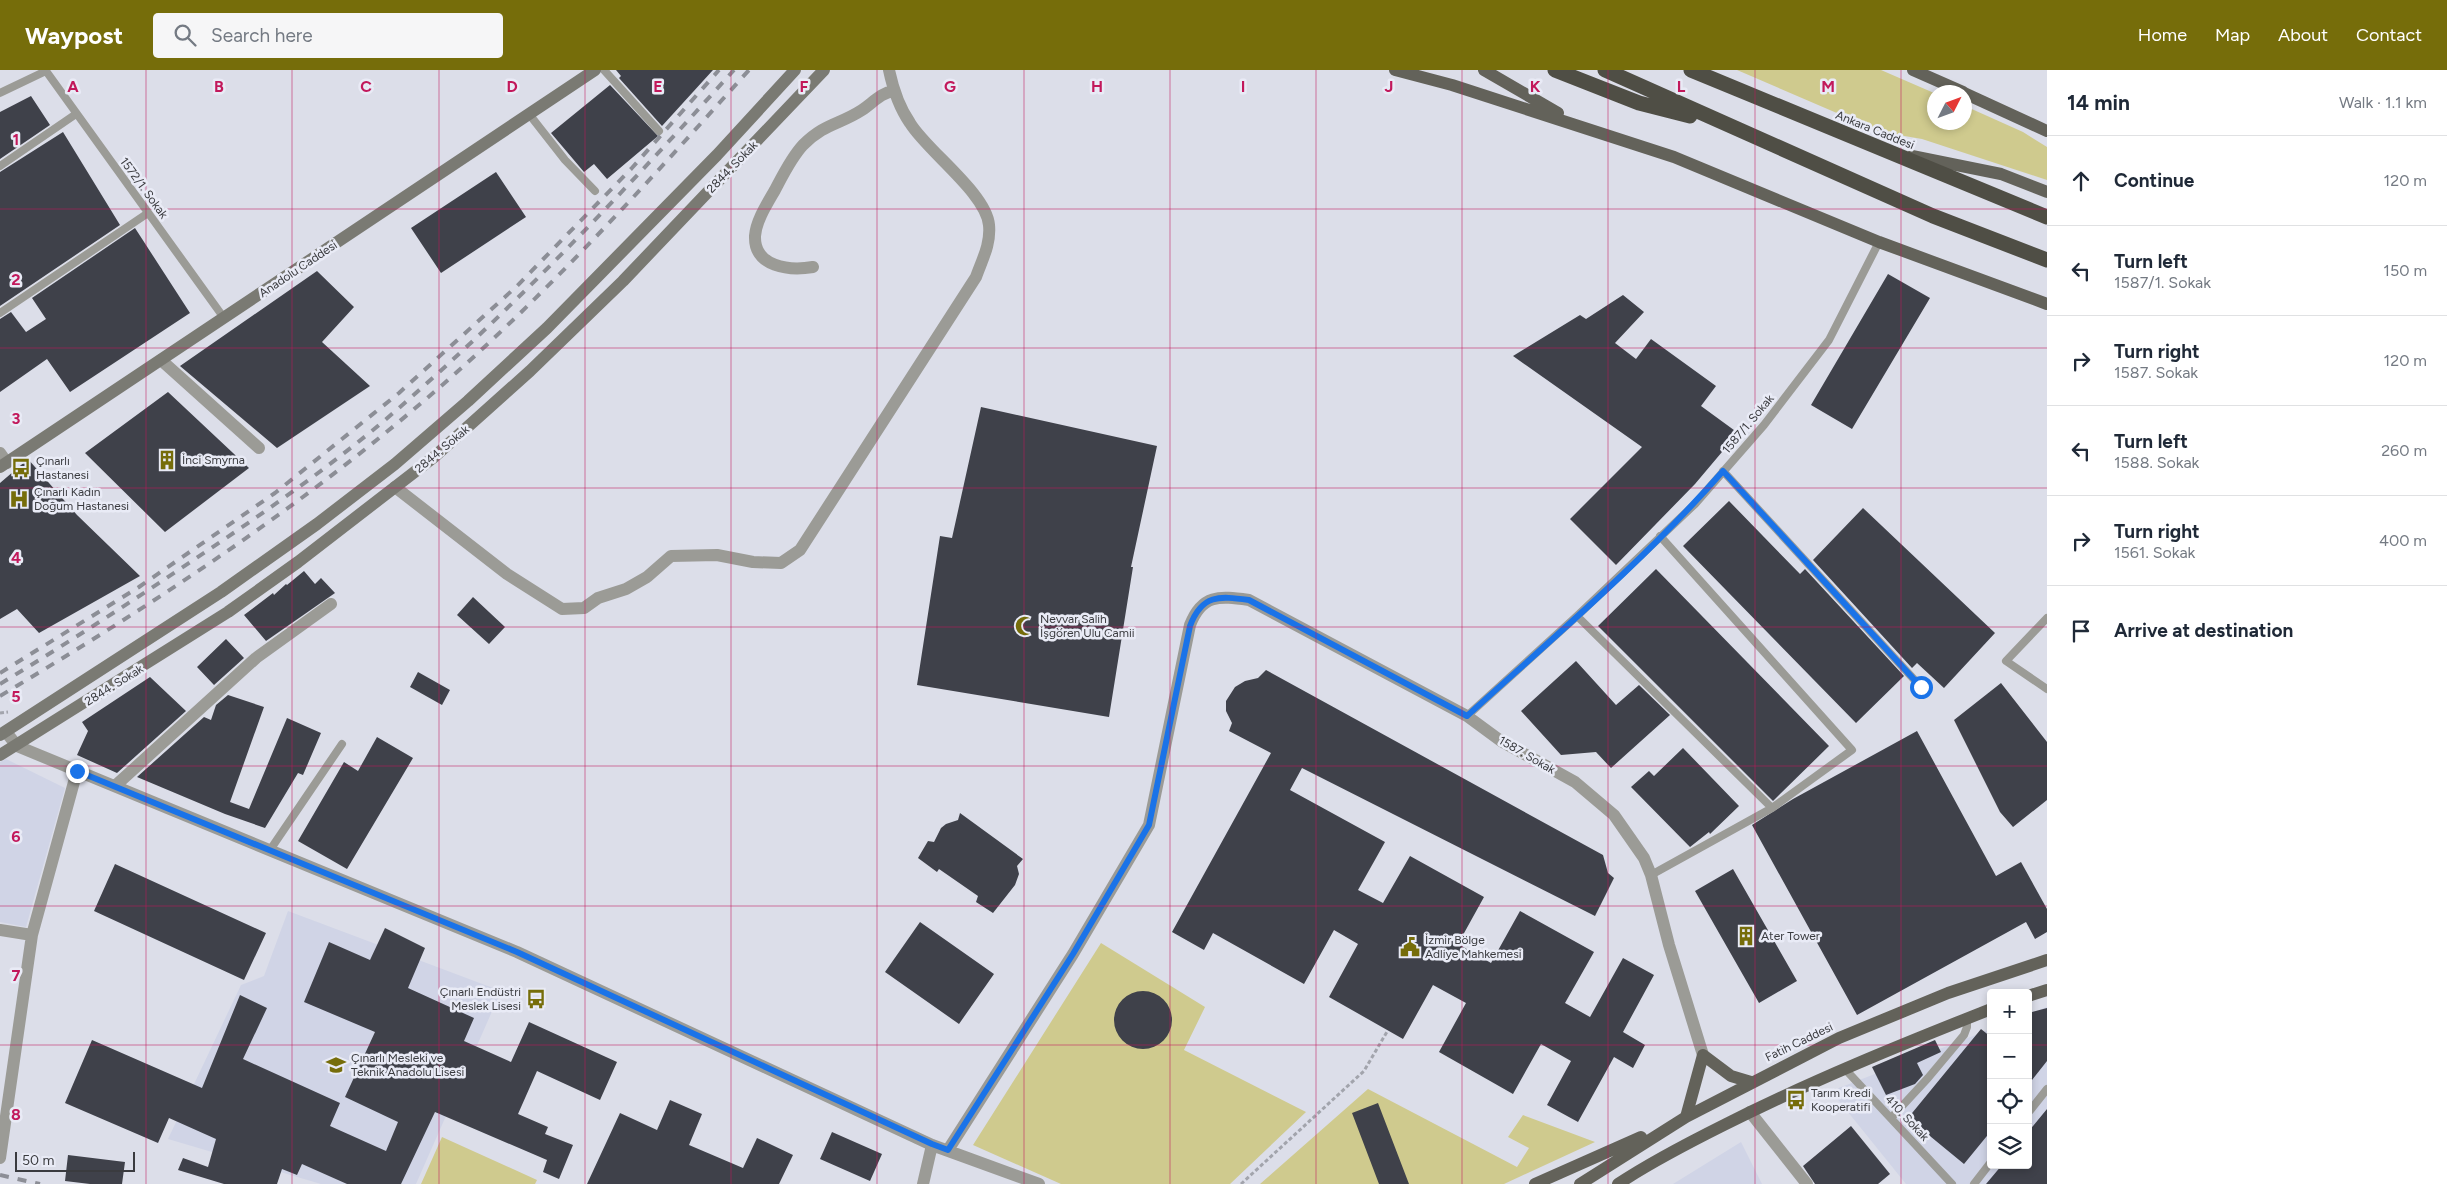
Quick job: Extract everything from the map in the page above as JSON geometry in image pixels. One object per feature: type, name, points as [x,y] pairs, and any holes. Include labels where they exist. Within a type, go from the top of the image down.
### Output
[{"type":"highway","points":[[1555,70],[1640,103],[1669,112],[1714,120]]},
{"type":"highway","points":[[1605,70],[1933,216],[2047,260]]},
{"type":"highway","name":"Ankara Caddesi","points":[[1691,70],[2047,217]]},
{"type":"main road","name":"Anadolu Caddesi","points":[[2,461],[161,360],[595,70]]},
{"type":"main road","name":"2844. Sokak","points":[[3,733],[221,592],[317,524],[402,457],[468,401],[547,328],[704,168],[795,70]]},
{"type":"main road","name":"2844. Sokak","points":[[0,755],[228,612],[434,457],[523,378],[609,295],[824,70]]},
{"type":"main road","points":[[1395,70],[1452,85],[1674,157],[1880,242],[2047,304]]},
{"type":"main road","points":[[1484,70],[1582,126]]},
{"type":"main road","points":[[1913,70],[1946,85]]},
{"type":"main road","points":[[1972,97],[2047,131]]},
{"type":"main road","points":[[1888,152],[2001,174],[2047,192]]},
{"type":"main road","name":"Fatih Caddesi","points":[[1580,1184],[1686,1117],[1839,1038],[1948,994],[2047,960]]},
{"type":"main road","points":[[2032,995],[2047,990]]},
{"type":"main road","points":[[1619,1183],[1690,1142],[1750,1112],[1844,1068],[1987,1010]]},
{"type":"main road","points":[[1535,1184],[1686,1117],[1703,1055],[1731,1076],[1751,1082]]},
{"type":"street","points":[[395,487],[507,574],[562,609],[584,608],[598,598],[626,590],[648,577],[671,556],[717,555],[753,562],[781,563],[800,550],[976,277],[989,242],[989,223],[980,205],[910,124],[894,91],[889,70]]},
{"type":"street","points":[[813,267],[786,268],[768,263],[757,251],[755,235],[763,212],[790,162],[802,146],[819,130],[860,112],[884,92],[894,91]]},
{"type":"street","points":[[161,360],[259,448]]},
{"type":"street","name":"1587. Sokak","points":[[948,1150],[1073,954],[1149,825],[1190,626],[1194,615],[1203,602],[1223,597],[1249,600],[1467,716],[1502,742],[1576,782],[1614,815],[1644,858],[1651,874],[1669,945],[1703,1055]]},
{"type":"street","points":[[115,786],[256,658],[331,604]]},
{"type":"street","points":[[3,733],[17,746],[517,952],[932,1144],[1039,1184]]},
{"type":"street","points":[[0,1158],[32,935],[77,771]]},
{"type":"street","points":[[0,930],[32,935]]},
{"type":"street","points":[[1750,1112],[1807,1184]]},
{"type":"street","points":[[923,1184],[932,1144]]},
{"type":"lane","points":[[604,70],[659,131]]},
{"type":"lane","points":[[0,92],[46,71]]},
{"type":"lane","name":"1572/1. Sokak","points":[[46,71],[224,318]]},
{"type":"lane","points":[[0,166],[76,114]]},
{"type":"lane","points":[[530,114],[565,160],[595,191]]},
{"type":"lane","points":[[0,313],[148,213]]},
{"type":"lane","name":"1587/1. Sokak","points":[[1467,716],[1577,616],[1695,504],[1764,425],[1829,340],[1880,242]]},
{"type":"lane","points":[[1723,471],[1921,687]]},
{"type":"lane","points":[[1651,874],[1772,808],[1852,750],[1660,536]]},
{"type":"lane","points":[[1577,616],[1772,808]]},
{"type":"lane","points":[[2047,618],[2006,662],[2047,689]]},
{"type":"lane","points":[[270,850],[342,744]]},
{"type":"lane","points":[[1891,1118],[1964,1035],[1967,1018]]},
{"type":"lane","name":"410. Sokak","points":[[1844,1068],[1952,1184]]},
{"type":"lane","points":[[2032,1109],[2047,1089]]},
{"type":"lane","points":[[1974,1184],[1987,1167]]},
{"type":"path","points":[[1241,1184],[1364,1071],[1388,1030]]},
{"type":"shaded area","points":[[1737,70],[1881,70],[1927,90],[1927,130],[1972,130],[1972,109],[2023,132],[2047,147],[2047,180],[1922,139],[1881,132]]},
{"type":"shaded area","points":[[6,759],[65,788],[26,927],[0,922],[0,762]]},
{"type":"shaded area","name":"Çınarlı Mesleki ve Teknik Anadolu Lisesi","points":[[288,911],[501,991],[416,1184],[321,1184],[168,1139],[241,985],[264,976]]},
{"type":"shaded area","points":[[1101,943],[1205,1007],[1184,1050],[1306,1112],[1230,1184],[1061,1184],[973,1145]]},
{"type":"shaded area","points":[[2047,1007],[2047,1184],[1906,1184],[1831,1091],[1987,1031],[1987,1169],[2032,1169],[2032,1013]]},
{"type":"shaded area","points":[[1368,1089],[1517,1167],[1529,1148],[1508,1137],[1523,1115],[1595,1142],[1504,1184],[1260,1184]]},
{"type":"shaded area","points":[[442,1137],[537,1180],[535,1184],[421,1184]]},
{"type":"shaded area","points":[[1741,1142],[1762,1184],[1673,1184]]},
{"type":"building","points":[[616,70],[713,70],[662,126],[619,78],[621,76]]},
{"type":"building","points":[[610,85],[658,136],[607,179],[594,164],[584,172],[551,133]]},
{"type":"building","points":[[31,96],[50,125],[0,159],[0,112]]},
{"type":"building","points":[[63,132],[120,225],[0,306],[0,172]]},
{"type":"building","points":[[496,172],[526,217],[441,273],[411,228]]},
{"type":"building","points":[[135,228],[190,313],[70,392],[47,359],[0,392],[0,319],[11,312],[26,332],[46,319],[32,298]]},
{"type":"building","points":[[317,271],[354,307],[322,342],[370,386],[277,448],[180,366]]},
{"type":"building","points":[[1888,274],[1930,298],[1852,429],[1811,405]]},
{"type":"building","points":[[1623,295],[1644,312],[1615,343],[1636,359],[1651,339],[1716,386],[1701,406],[1738,433],[1695,484],[1616,565],[1570,519],[1642,447],[1513,356],[1580,315],[1586,319]]},
{"type":"building","name":"İnci Smyrna","points":[[168,392],[249,468],[165,532],[85,453]]},
{"type":"building","points":[[981,407],[1157,446],[1131,567],[1133,567],[1109,717],[917,685],[940,536],[952,538]]},
{"type":"building","points":[[28,459],[77,515],[140,576],[39,633],[17,609],[0,619],[0,483]]},
{"type":"building","points":[[1729,501],[1800,574],[1805,569],[1904,676],[1856,723],[1683,546]]},
{"type":"building","points":[[1863,508],[1995,633],[1944,688],[1917,663],[1912,668],[1813,560]]},
{"type":"building","points":[[1656,569],[1829,746],[1773,801],[1598,626]]},
{"type":"building","points":[[304,571],[315,584],[321,578],[335,593],[266,641],[244,615],[273,593],[274,595]]},
{"type":"building","points":[[473,597],[505,627],[489,644],[457,615]]},
{"type":"building","points":[[226,639],[244,658],[214,685],[197,667]]},
{"type":"building","points":[[1576,661],[1616,705],[1639,685],[1670,715],[1611,768],[1596,752],[1561,755],[1521,711]]},
{"type":"building","name":"İzmir Bölge Adliye Mahkemesi","points":[[1266,670],[1603,855],[1608,873],[1614,878],[1595,916],[1302,768],[1290,790],[1385,842],[1358,890],[1383,903],[1410,856],[1484,897],[1458,944],[1491,963],[1520,911],[1594,952],[1565,1003],[1590,1017],[1623,958],[1654,975],[1623,1032],[1645,1045],[1633,1068],[1614,1057],[1578,1122],[1547,1105],[1571,1061],[1541,1044],[1513,1094],[1439,1052],[1466,1003],[1433,985],[1403,1039],[1329,997],[1358,944],[1334,930],[1304,984],[1213,933],[1204,950],[1172,932],[1271,753],[1229,731],[1232,723],[1226,711],[1226,701],[1235,687],[1245,681],[1258,678]]},
{"type":"building","points":[[418,672],[450,690],[442,705],[410,687]]},
{"type":"building","points":[[150,677],[186,711],[117,773],[77,755],[88,731],[82,722]]},
{"type":"building","points":[[2001,683],[2047,742],[2047,800],[2013,827],[2000,812],[1954,720]]},
{"type":"building","points":[[228,695],[264,707],[230,802],[249,809],[287,718],[321,733],[303,775],[298,773],[265,828],[225,814],[137,777],[204,717],[211,720],[216,705]]},
{"type":"building","points":[[1917,731],[1996,876],[2021,862],[2047,909],[2047,932],[2035,939],[2026,922],[1857,1015],[1752,825],[1793,799]]},
{"type":"building","points":[[377,737],[413,758],[347,869],[298,841],[344,762],[358,771]]},
{"type":"building","points":[[1683,748],[1739,806],[1710,834],[1709,832],[1690,847],[1631,787],[1649,771],[1654,776]]},
{"type":"building","points":[[960,813],[1023,859],[1017,866],[1019,874],[1015,885],[993,913],[976,902],[978,896],[939,869],[937,872],[918,858],[928,841],[934,842],[941,828],[958,820]]},
{"type":"building","points":[[115,864],[266,933],[244,980],[94,911]]},
{"type":"building","name":"Ater Tower","points":[[1733,869],[1797,981],[1759,1003],[1695,891]]},
{"type":"building","points":[[920,922],[994,974],[959,1024],[885,972]]},
{"type":"building","name":"Çınarlı Mesleki ve Teknik Anadolu Lisesi","points":[[385,928],[425,948],[408,988],[474,1018],[464,1041],[511,1062],[529,1022],[617,1062],[600,1100],[537,1071],[518,1114],[548,1127],[545,1134],[573,1145],[559,1179],[543,1172],[547,1160],[435,1112],[401,1184],[347,1184],[302,1164],[297,1175],[282,1169],[277,1184],[224,1184],[178,1170],[183,1158],[208,1167],[216,1139],[169,1118],[158,1143],[65,1103],[92,1040],[202,1088],[240,995],[267,1008],[243,1059],[340,1103],[330,1126],[386,1151],[398,1122],[345,1097],[375,1032],[304,1002],[329,942],[370,960]]},
{"type":"building","points":[[1137,991],[1149,991],[1159,995],[1168,1004],[1172,1026],[1164,1041],[1149,1049],[1137,1049],[1127,1045],[1118,1036],[1114,1026],[1114,1014],[1118,1004],[1127,995]]},
{"type":"building","points":[[2047,1008],[2047,1061],[2032,1080],[2032,1034],[2032,1012]]},
{"type":"building","points":[[1981,1029],[1987,1034],[1987,1136],[1964,1164],[1908,1118]]},
{"type":"building","points":[[1935,1040],[1941,1052],[1917,1063],[1923,1075],[1915,1084],[1886,1095],[1872,1067]]},
{"type":"building","points":[[670,1100],[702,1114],[689,1145],[743,1168],[757,1138],[793,1155],[779,1184],[587,1184],[620,1113],[657,1130]]},
{"type":"building","points":[[1378,1103],[1409,1184],[1379,1184],[1352,1113]]},
{"type":"building","points":[[2047,1109],[2047,1184],[1986,1184],[1999,1169],[2032,1169],[2032,1127]]},
{"type":"building","points":[[1851,1126],[1890,1174],[1878,1184],[1815,1184],[1803,1166]]},
{"type":"building","points":[[832,1132],[882,1154],[870,1181],[820,1159]]},
{"type":"building","points":[[68,1155],[125,1162],[122,1184],[90,1184],[65,1181]]},
{"type":"railway","points":[[0,673],[139,587],[275,493],[399,393],[517,286],[631,169],[719,70]]},
{"type":"railway","points":[[0,684],[123,607],[250,522],[331,463],[383,422],[494,321],[576,240],[734,70]]},
{"type":"railway","points":[[0,696],[160,596],[264,525],[315,488],[413,410],[502,331],[545,289],[669,159],[749,70]]},
{"type":"railway","points":[[0,1175],[40,1184]]},
{"type":"place","name":"İnci Smyrna","points":[[167,460]]},
{"type":"place","name":"Çınarlı Hastanesi","points":[[21,468]]},
{"type":"place","name":"Çınarlı Kadın Doğum Hastanesi","points":[[19,499]]},
{"type":"place","name":"Nevvar Salih İşgören Ulu Camii","points":[[1025,626]]},
{"type":"place","name":"Ater Tower","points":[[1746,936]]},
{"type":"place","name":"İzmir Bölge Adliye Mahkemesi","points":[[1410,947]]},
{"type":"place","name":"Çınarlı Endüstri Meslek Lisesi","points":[[536,999]]},
{"type":"place","name":"Çınarlı Mesleki ve Teknik Anadolu Lisesi","points":[[336,1065]]},
{"type":"place","name":"Tarım Kredi Kooperatifi","points":[[1796,1100]]},
{"type":"route","points":[[77,771],[517,952],[948,1150],[1073,954],[1149,825],[1190,626],[1194,615],[1203,602],[1223,597],[1249,600],[1467,716],[1577,616],[1695,504],[1723,471],[1921,687]]}]
